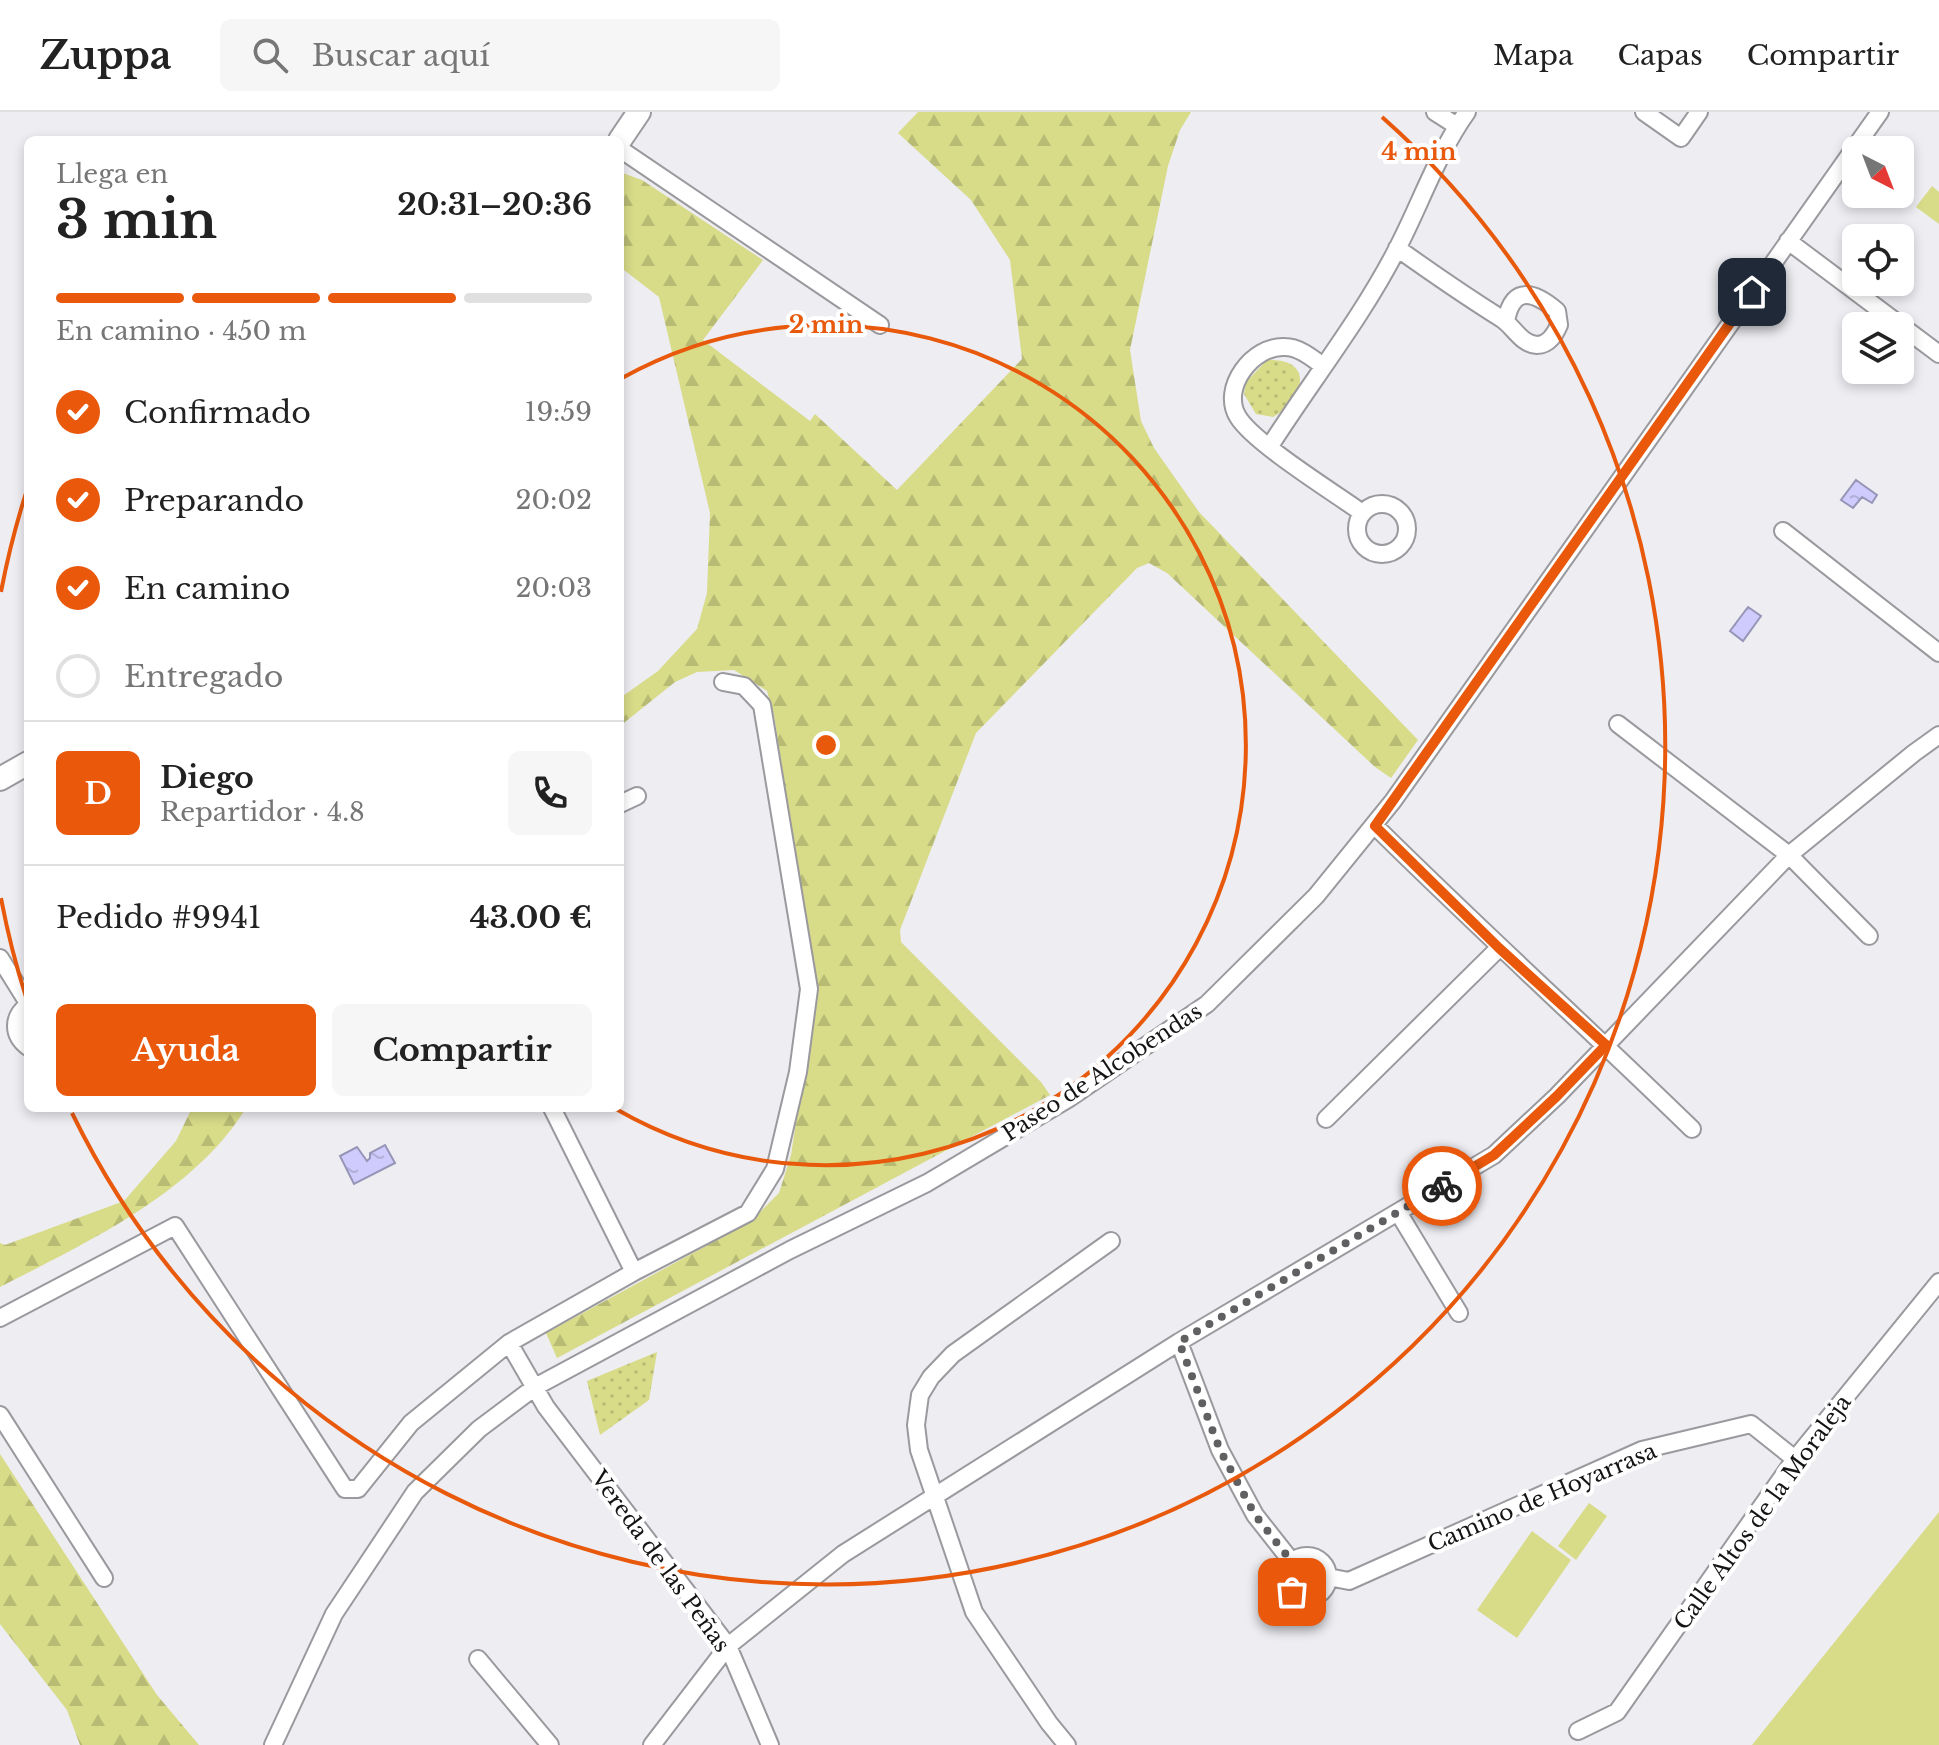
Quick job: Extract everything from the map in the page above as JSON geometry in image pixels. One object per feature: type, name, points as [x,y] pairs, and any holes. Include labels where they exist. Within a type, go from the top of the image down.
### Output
[{"type":"street","points":[[623,136],[639,112]]},
{"type":"street","points":[[1435,112],[1457,126]]},
{"type":"street","points":[[1270,446],[1353,327],[1467,112]]},
{"type":"street","points":[[1644,112],[1681,138],[1699,112]]},
{"type":"street","name":"Paseo de Alcobendas","points":[[273,1745],[334,1614],[415,1492],[479,1429],[535,1387],[790,1250],[927,1183],[1068,1099],[1207,1004],[1316,896],[1375,826],[1880,112]]},
{"type":"street","points":[[624,152],[880,325]]},
{"type":"street","points":[[1788,241],[1939,354]]},
{"type":"street","points":[[1397,248],[1488,312],[1506,321]]},
{"type":"street","points":[[1323,366],[1288,346],[1274,347],[1258,355],[1238,378],[1233,392],[1234,406],[1239,419],[1270,446],[1361,512]]},
{"type":"street","points":[[1783,531],[1939,653]]},
{"type":"street","points":[[0,1318],[175,1226],[345,1489],[358,1489],[411,1423],[509,1343],[634,1272],[748,1213],[775,1169],[798,1072],[809,989],[762,705],[744,686],[723,682]]},
{"type":"street","points":[[1618,724],[1789,855],[1869,936]]},
{"type":"street","points":[[652,1745],[728,1646],[843,1554],[1179,1342],[1494,1155],[1557,1096],[1789,855],[1939,735]]},
{"type":"street","points":[[0,779],[24,765]]},
{"type":"street","points":[[624,802],[637,796]]},
{"type":"street","points":[[1375,826],[1499,948],[1606,1045],[1692,1129]]},
{"type":"street","points":[[1326,1119],[1499,948]]},
{"type":"street","points":[[0,958],[24,997]]},
{"type":"street","points":[[24,1009],[16,1018],[15,1027],[17,1036],[24,1043]]},
{"type":"street","points":[[554,1112],[634,1272]]},
{"type":"street","points":[[1398,1212],[1459,1313]]},
{"type":"street","points":[[1067,1745],[974,1612],[919,1450],[916,1425],[920,1395],[931,1377],[953,1354],[1111,1241]]},
{"type":"street","name":"Calle Altos de la Moraleja","points":[[1578,1731],[1617,1712],[1795,1459],[1939,1282]]},
{"type":"street","points":[[1179,1342],[1220,1450],[1255,1515],[1292,1562]]},
{"type":"street","name":"Vereda de las Peñas","points":[[509,1343],[546,1407],[728,1646],[770,1745]]},
{"type":"street","points":[[0,1415],[104,1578]]},
{"type":"street","name":"Camino de Hoyarrasa","points":[[1328,1577],[1349,1581],[1642,1450],[1751,1424],[1795,1459]]},
{"type":"street","points":[[1307,1556],[1316,1558],[1327,1569],[1328,1577],[1327,1585],[1315,1597],[1299,1597],[1287,1585],[1288,1569],[1292,1562],[1307,1556]]},
{"type":"street","points":[[478,1659],[550,1745]]},
{"type":"green space","points":[[918,112],[1191,112],[1180,130],[1168,166],[1130,350],[1141,421],[1154,448],[1199,512],[1418,740],[1391,778],[1375,767],[1167,573],[1149,563],[1137,568],[976,733],[900,930],[901,942],[1041,1082],[1050,1095],[557,1358],[546,1333],[750,1222],[779,1193],[791,1155],[816,990],[774,715],[767,691],[734,670],[697,672],[675,682],[624,723],[624,695],[658,671],[697,629],[707,593],[710,513],[659,297],[624,270],[624,173],[642,180],[763,260],[703,340],[810,421],[815,414],[897,490],[1022,359],[1010,260],[971,200],[898,133]]},
{"type":"green space","points":[[1932,186],[1939,192],[1939,224],[1916,207]]},
{"type":"green space","points":[[1267,360],[1293,365],[1300,381],[1292,400],[1273,417],[1256,414],[1244,394],[1246,382]]},
{"type":"green space","points":[[190,1112],[243,1112],[198,1166],[168,1190],[102,1233],[0,1287],[0,1243],[5,1245],[124,1201],[176,1141]]},
{"type":"green space","points":[[657,1352],[649,1400],[600,1435],[587,1381]]},
{"type":"green space","points":[[0,1454],[157,1695],[199,1745],[80,1745],[67,1710],[0,1624]]},
{"type":"green space","points":[[1589,1503],[1607,1516],[1576,1560],[1558,1546]]},
{"type":"green space","points":[[1939,1512],[1939,1745],[1752,1745]]},
{"type":"green space","points":[[1532,1531],[1571,1560],[1517,1638],[1477,1610]]},
{"type":"water","points":[[1856,480],[1877,495],[1872,503],[1862,497],[1853,508],[1841,500]]},
{"type":"water","points":[[1748,607],[1761,616],[1743,641],[1730,631]]},
{"type":"water","points":[[385,1145],[395,1163],[354,1184],[340,1156],[357,1147],[367,1161],[370,1153]]},
{"type":"way so far","points":[[1292,1592],[1286,1577],[1292,1562],[1255,1515],[1220,1450],[1179,1342],[1442,1186]]},
{"type":"route","points":[[1442,1186],[1494,1155],[1606,1045],[1499,948],[1375,826],[1752,292]]}]
